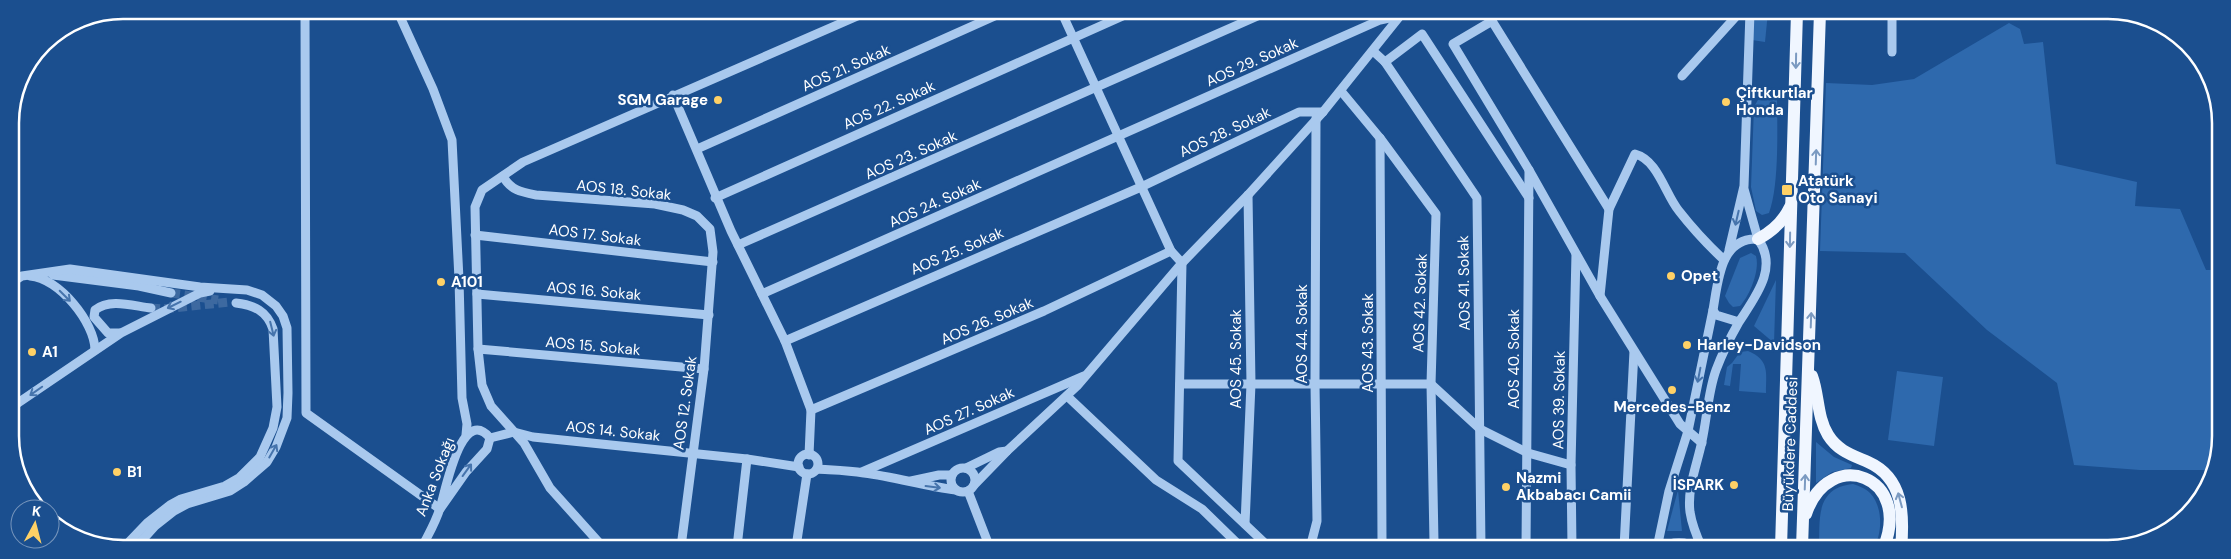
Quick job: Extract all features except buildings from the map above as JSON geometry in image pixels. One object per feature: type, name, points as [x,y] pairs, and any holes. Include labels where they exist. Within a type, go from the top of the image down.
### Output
[{"type":"main road","name":"Büyükdere Caddesi","points":[[1780,540],[1797,19]]},
{"type":"main road","name":"Büyükdere Caddesi","points":[[1802,540],[1820,19]]},
{"type":"main road","points":[[1758,239],[1774,230],[1786,216],[1791,205]]},
{"type":"main road","points":[[1809,367],[1817,391],[1822,422],[1828,436],[1845,453],[1879,468],[1894,483],[1902,510],[1900,540]]},
{"type":"main road","points":[[1803,532],[1807,512],[1814,498],[1825,485],[1841,476],[1852,475],[1864,477],[1878,486],[1888,504],[1890,528],[1886,540]]},
{"type":"street","points":[[305,19],[306,413],[440,509],[466,472],[487,449],[488,436]]},
{"type":"street","points":[[401,19],[433,89],[452,140],[459,280],[462,398],[467,424],[466,435]]},
{"type":"street","points":[[597,540],[550,488],[532,455],[491,406],[482,385],[478,350],[475,207],[482,190],[523,162],[851,19]]},
{"type":"street","name":"AOS 21. Sokak","points":[[697,149],[988,19]]},
{"type":"street","points":[[1065,19],[1141,187],[1172,251],[1182,263],[1178,462],[1262,540]]},
{"type":"street","name":"AOS 22. Sokak","points":[[715,198],[1116,19]]},
{"type":"street","name":"AOS 23. Sokak","points":[[738,245],[1251,19]]},
{"type":"street","name":"AOS 29. Sokak","points":[[1118,137],[1384,19]]},
{"type":"street","points":[[809,455],[801,458],[799,467],[802,472],[807,474],[813,473],[817,469],[862,472],[911,481],[921,485],[956,490],[971,488],[1087,375],[1182,263],[1248,195],[1341,91],[1398,19]]},
{"type":"street","points":[[1682,76],[1734,19]]},
{"type":"street","points":[[1660,540],[1669,491],[1688,431],[1719,275],[1729,250],[1744,186],[1750,19]]},
{"type":"street","points":[[1892,19],[1892,52]]},
{"type":"street","points":[[1609,209],[1492,21],[1453,44],[1634,351],[1680,424],[1702,443]]},
{"type":"street","points":[[1384,62],[1422,34],[1529,198]]},
{"type":"street","name":"AOS 41. Sokak","points":[[1373,51],[1384,62],[1476,198],[1481,540]]},
{"type":"street","name":"AOS 42. Sokak","points":[[1341,91],[1380,138],[1436,214],[1431,384],[1434,540]]},
{"type":"street","points":[[673,96],[697,149],[715,198],[785,341],[811,410],[809,455]]},
{"type":"street","name":"AOS 28. Sokak","points":[[1141,187],[1299,112],[1320,115]]},
{"type":"street","name":"AOS 44. Sokak","points":[[1312,540],[1317,521],[1315,384],[1320,115]]},
{"type":"street","name":"AOS 24. Sokak","points":[[762,294],[1118,137]]},
{"type":"street","name":"AOS 43. Sokak","points":[[1380,138],[1382,540]]},
{"type":"street","points":[[1600,296],[1609,209],[1635,154],[1642,156],[1658,175],[1677,210],[1703,240],[1724,260]]},
{"type":"street","name":"AOS 40. Sokak","points":[[1526,540],[1529,170]]},
{"type":"street","name":"AOS 18. Sokak","points":[[503,176],[506,182],[517,191],[526,193],[559,198],[655,204],[683,210],[697,216],[710,230],[713,240],[712,262]]},
{"type":"street","points":[[1698,540],[1690,511],[1690,489],[1702,443],[1716,371],[1739,322],[1751,307],[1765,276],[1767,259],[1765,250],[1758,239],[1744,186]]},
{"type":"street","name":"AOS 25. Sokak","points":[[785,341],[1141,187]]},
{"type":"street","name":"AOS 45. Sokak","points":[[1245,524],[1251,384],[1248,195]]},
{"type":"street","name":"AOS 17. Sokak","points":[[475,235],[712,262]]},
{"type":"street","points":[[1729,250],[1742,242],[1758,239]]},
{"type":"street","name":"AOS 26. Sokak","points":[[811,410],[1044,311],[1172,251]]},
{"type":"street","name":"AOS 39. Sokak","points":[[1573,540],[1571,465],[1576,252]]},
{"type":"street","name":"AOS 12. Sokak","points":[[682,540],[704,369],[712,262]]},
{"type":"street","points":[[19,278],[38,272],[70,269],[247,290],[262,294],[276,306],[283,316],[287,328],[288,393],[286,418],[283,431],[267,462],[250,478],[230,490],[187,504],[174,511],[155,526],[142,540]]},
{"type":"street","points":[[38,272],[139,286],[171,293]]},
{"type":"street","points":[[22,276],[36,277],[44,280],[64,294],[85,320],[95,341],[95,350]]},
{"type":"street","points":[[19,403],[121,333],[200,293],[220,288]]},
{"type":"street","name":"AOS 16. Sokak","points":[[477,294],[709,315]]},
{"type":"street","points":[[131,540],[147,523],[181,499],[218,488],[239,478],[260,457],[269,440],[276,407],[273,329],[270,320],[264,313],[248,305],[236,303]]},
{"type":"street","points":[[121,333],[108,333],[102,328],[94,317],[95,310],[102,304],[151,308]]},
{"type":"street","points":[[1713,310],[1716,315],[1722,318],[1739,322]]},
{"type":"street","name":"AOS 15. Sokak","points":[[478,350],[704,369]]},
{"type":"street","points":[[1624,540],[1634,351]]},
{"type":"street","name":"AOS 27. Sokak","points":[[862,472],[1087,375]]},
{"type":"street","points":[[1180,384],[1431,384],[1480,429],[1528,453],[1571,465]]},
{"type":"street","points":[[1067,396],[1156,480],[1202,509],[1234,540]]},
{"type":"street","name":"Anka Sokağı","points":[[425,540],[440,509],[446,481],[466,435],[475,431],[488,436],[514,432]]},
{"type":"street","name":"AOS 14. Sokak","points":[[514,432],[533,437],[747,459],[799,467]]},
{"type":"street","points":[[911,481],[939,475],[952,475],[958,469],[966,468],[999,452],[1007,451]]},
{"type":"street","points":[[809,455],[817,460],[817,469]]},
{"type":"street","points":[[738,540],[747,459]]},
{"type":"street","points":[[966,468],[973,473],[971,488],[987,540]]},
{"type":"street","points":[[797,540],[807,474]]},
{"type":"street","points":[[952,475],[952,483],[956,490]]},
{"type":"shaded area","points":[[1754,19],[1767,19],[1765,42],[1752,40]]},
{"type":"shaded area","points":[[2009,23],[2020,29],[2024,44],[2043,42],[2056,164],[2137,182],[2135,206],[2180,209],[2206,270],[2212,270],[2212,436],[2207,470],[2140,470],[2074,465],[2057,383],[1987,330],[1905,253],[1820,251],[1826,83],[1872,85],[1914,79]]},
{"type":"shaded area","points":[[1764,89],[1777,90],[1777,153],[1773,201],[1769,213],[1762,215],[1756,211],[1751,187],[1754,107]]},
{"type":"shaded area","points":[[1751,253],[1756,256],[1757,262],[1753,282],[1740,306],[1733,307],[1725,296],[1740,258]]},
{"type":"shaded area","points":[[1776,280],[1774,343],[1754,326]]},
{"type":"shaded area","points":[[1748,351],[1763,363],[1766,373],[1766,393],[1739,391],[1741,364],[1733,364],[1730,386],[1724,385],[1727,367],[1740,352]]},
{"type":"shaded area","points":[[1897,371],[1943,377],[1934,446],[1888,440]]},
{"type":"shaded area","points":[[1816,442],[1834,457],[1852,465],[1851,468],[1832,472],[1816,483]]},
{"type":"shaded area","points":[[1853,484],[1862,487],[1874,499],[1880,520],[1877,540],[1819,540],[1822,507],[1826,498],[1841,487]]},
{"type":"shaded area","points":[[1678,490],[1682,531],[1667,531]]},
{"type":"tunnel","points":[[171,293],[218,300]]},
{"type":"tunnel","points":[[151,308],[163,309],[230,302]]},
{"type":"place","name":"SGM Garage","points":[[718,100]]},
{"type":"place","name":"Çiftkurtlar Honda","points":[[1726,102]]},
{"type":"place","name":"Atatürk Oto Sanayi","points":[[1787,190]]},
{"type":"place","name":"Opet","points":[[1671,276]]},
{"type":"place","name":"A101","points":[[441,282]]},
{"type":"place","name":"Harley-Davidson","points":[[1687,345]]},
{"type":"place","name":"A1","points":[[32,352]]},
{"type":"place","name":"Mercedes-Benz","points":[[1672,390]]},
{"type":"place","name":"B1","points":[[117,472]]},
{"type":"place","name":"İSPARK","points":[[1734,485]]},
{"type":"place","name":"Nazmi Akbabacı Camii","points":[[1506,487]]}]
